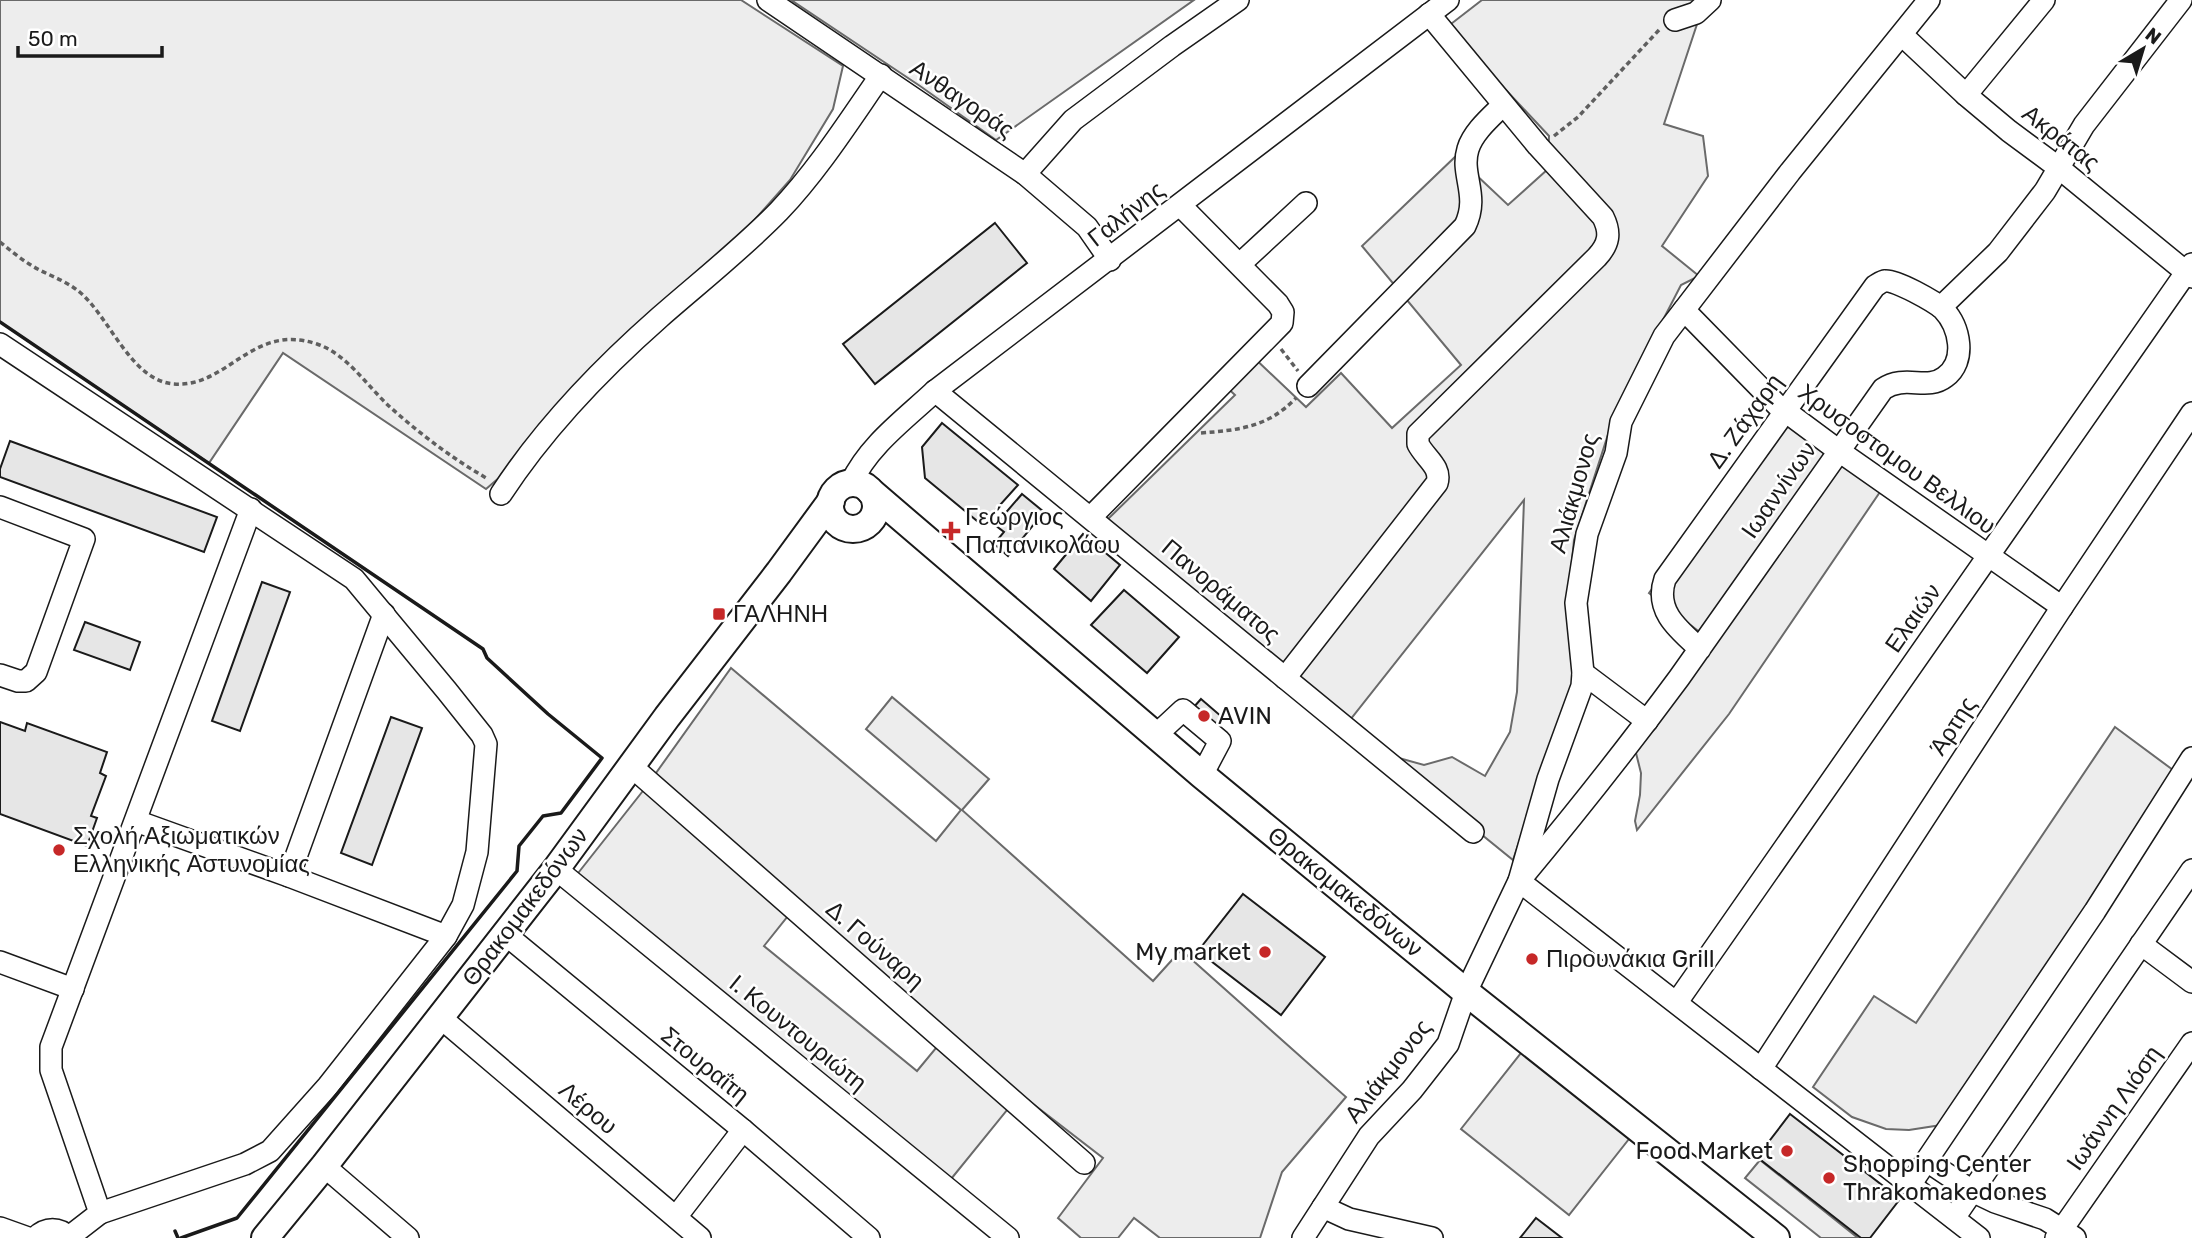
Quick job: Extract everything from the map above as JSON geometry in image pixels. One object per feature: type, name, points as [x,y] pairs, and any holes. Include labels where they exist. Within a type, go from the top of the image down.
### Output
[{"type":"main road","name":"Θρακομακεδόνων","points":[[265,1238],[556,869],[779,572],[831,501],[836,490],[861,487],[924,536],[1155,736],[1466,992],[1776,1238]]},
{"type":"main road","points":[[831,501],[835,520],[857,526],[876,512],[874,497],[861,487]]},
{"type":"main road","name":"Θρακομακεδόνων","points":[[779,572],[809,548],[857,526],[924,536]]},
{"type":"street","name":"Ανθαγοράς","points":[[768,0],[1025,174],[1087,227],[1110,260]]},
{"type":"street","points":[[1025,174],[1073,120],[1171,46],[1238,0]]},
{"type":"street","name":"Γαλήνης","points":[[861,487],[860,465],[872,450],[935,391],[1448,0]]},
{"type":"street","points":[[1675,20],[1696,13],[1710,0]]},
{"type":"street","name":"Αλιάκμονος","points":[[1303,1238],[1370,1136],[1412,1090],[1448,1044],[1466,992],[1519,881],[1554,760],[1577,705],[1583,673],[1576,603],[1587,534],[1616,453],[1621,422],[1664,336],[1790,172],[1928,0]]},
{"type":"street","points":[[1966,95],[2044,0]]},
{"type":"street","points":[[1941,307],[1998,252],[2045,191],[2084,125],[2181,0]]},
{"type":"street","points":[[1285,678],[1437,483],[1437,468],[1418,444],[1418,434],[1604,249],[1608,240],[1609,228],[1603,217],[1538,146],[1429,14]]},
{"type":"street","name":"Ακράτας","points":[[1902,35],[2009,131],[2190,271]]},
{"type":"street","points":[[504,490],[541,439],[595,379],[780,209],[829,149],[881,75]]},
{"type":"street","points":[[1308,386],[1465,226],[1472,205],[1466,160],[1468,148],[1477,133],[1503,105]]},
{"type":"street","points":[[1240,264],[1306,203]]},
{"type":"street","points":[[1091,517],[1282,323],[1283,312],[1278,304],[1180,205]]},
{"type":"street","name":"Ελαιών","points":[[1676,1002],[2190,271]]},
{"type":"street","name":"Δ. Ζάχαρη","points":[[1700,649],[1670,622],[1662,589],[1665,579],[1875,286],[1884,281],[1894,282],[1941,307]]},
{"type":"street","name":"Ιωαννίνων","points":[[1519,881],[1604,779],[1647,721],[1883,389],[1892,383],[1929,383],[1944,378],[1956,365],[1960,352],[1956,334],[1948,315],[1941,307]]},
{"type":"street","name":"Χρυσοστομου Βελλιου","points":[[1684,310],[1785,410],[1839,451],[2062,607]]},
{"type":"street","points":[[0,344],[354,579],[482,735],[486,744],[477,852],[463,905],[446,936],[328,1086],[270,1151],[245,1164],[100,1213],[69,1237],[64,1232],[51,1229],[35,1238]]},
{"type":"street","name":"Πανοράματος","points":[[935,391],[1473,832]]},
{"type":"street","name":"Άρτης","points":[[1761,1069],[2062,607],[2192,413]]},
{"type":"street","points":[[0,507],[84,539],[36,672],[26,681],[0,675]]},
{"type":"street","points":[[100,1213],[51,1070],[51,1047],[251,509]]},
{"type":"street","points":[[289,876],[384,614]]},
{"type":"street","points":[[1583,673],[1647,721]]},
{"type":"street","points":[[1155,736],[1182,709],[1220,741],[1202,775]]},
{"type":"street","points":[[1910,1185],[2095,911],[2192,758]]},
{"type":"street","name":"Δ. Γούναρη","points":[[631,766],[1084,1163]]},
{"type":"street","points":[[135,821],[446,936]]},
{"type":"street","name":"Ι. Κουντουριώτη","points":[[556,869],[1008,1238]]},
{"type":"street","points":[[1954,1219],[2192,870]]},
{"type":"street","points":[[1519,881],[1979,1238]]},
{"type":"street","name":"Στουραΐτη","points":[[505,934],[743,1130],[869,1238]]},
{"type":"street","points":[[2141,944],[2192,982]]},
{"type":"street","points":[[0,962],[73,989]]},
{"type":"street","name":"Λέρου","points":[[441,1018],[701,1238]]},
{"type":"street","name":"Ιωάννη Λιόση","points":[[2064,1235],[2192,1043]]},
{"type":"street","points":[[676,1217],[743,1130]]},
{"type":"street","points":[[1927,1161],[1972,1191],[2045,1219],[2064,1235]]},
{"type":"street","points":[[324,1166],[408,1238]]},
{"type":"street","points":[[1322,1207],[1349,1219],[1432,1238]]},
{"type":"street","points":[[0,1228],[28,1238]]},
{"type":"path","points":[[1538,146],[1578,117],[1660,29],[1675,20]]},
{"type":"path","points":[[0,242],[32,266],[77,290],[97,310],[136,363],[160,380],[173,384],[206,377],[269,342],[302,340],[321,345],[336,354],[411,425],[504,490]]},
{"type":"path","points":[[1173,435],[1260,424],[1274,418],[1308,386],[1270,338]]},
{"type":"shaded area","points":[[0,0],[741,0],[843,66],[833,109],[790,180],[741,235],[590,369],[500,477],[486,489],[283,353],[209,463],[0,322]]},
{"type":"shaded area","points":[[791,0],[1194,0],[996,140]]},
{"type":"shaded area","points":[[1482,0],[1705,0],[1664,124],[1703,136],[1708,176],[1662,246],[1699,276],[1681,285],[1615,413],[1574,540],[1569,591],[1574,660],[1572,685],[1513,860],[1381,753],[1424,765],[1452,757],[1485,776],[1510,732],[1517,692],[1524,500],[1346,725],[1107,520],[1235,395],[1221,382],[1249,353],[1306,407],[1341,373],[1392,428],[1461,365],[1362,246],[1456,156],[1508,205],[1548,169],[1549,136],[1447,27]]},
{"type":"shaded area","points":[[1779,414],[1882,489],[1729,714],[1637,830],[1635,821],[1641,773],[1635,749],[1715,644],[1649,593]]},
{"type":"shaded area","points":[[731,668],[936,841],[961,810],[866,729],[892,697],[989,779],[962,810],[1153,981],[1181,950],[1346,1097],[1282,1172],[1260,1238],[1160,1238],[1134,1218],[1118,1238],[1081,1238],[1058,1218],[1103,1158],[1020,1094],[947,1184],[575,877],[646,787]],"holes":[[[792,911],[946,1036],[917,1071],[764,946]]]},
{"type":"shaded area","points":[[2115,727],[2173,770],[2141,824],[1941,1125],[1909,1130],[1886,1129],[1852,1117],[1813,1087],[1874,996],[1916,1023]]},
{"type":"shaded area","points":[[1532,1039],[1640,1125],[1569,1215],[1461,1129]]},
{"type":"shaded area","points":[[1760,1160],[1858,1238],[1821,1238],[1745,1178]]},
{"type":"building","points":[[995,223],[1027,263],[875,384],[843,344]]},
{"type":"building","points":[[942,423],[1018,485],[982,525],[925,478],[922,447]]},
{"type":"building","points":[[10,441],[217,517],[204,552],[0,477],[0,469]]},
{"type":"building","points":[[1022,494],[1044,512],[1008,556],[994,544],[1004,532],[995,525]]},
{"type":"building","points":[[1083,534],[1120,565],[1091,601],[1054,569]]},
{"type":"building","points":[[262,582],[290,592],[240,731],[212,721]]},
{"type":"building","points":[[1124,590],[1179,637],[1147,673],[1091,625]]},
{"type":"building","points":[[85,622],[140,642],[130,670],[74,650]]},
{"type":"building","points":[[1201,699],[1222,717],[1207,735],[1185,717]]},
{"type":"building","points":[[391,717],[422,728],[372,865],[341,853]]},
{"type":"building","points":[[0,722],[25,731],[27,723],[107,752],[100,773],[106,776],[91,816],[97,818],[87,846],[0,814]]},
{"type":"building","points":[[1243,894],[1325,957],[1281,1015],[1198,951]]},
{"type":"building","name":"Shopping Center Thrakomakedones","points":[[1790,1114],[1900,1199],[1870,1238],[1861,1238],[1757,1157]]},
{"type":"building","points":[[1536,1218],[1562,1238],[1520,1238]]},
{"type":"wall","points":[[0,322],[483,649],[487,658],[548,714],[602,758],[561,813],[543,816],[519,846],[517,871],[237,1218],[181,1238]]},
{"type":"wall","points":[[175,1231],[178,1238]]},
{"type":"place","name":"Γεώργιος Παπανικολάου","points":[[951,531]]},
{"type":"place","name":"ΓΑΛΗΝΗ","points":[[719,614]]},
{"type":"place","name":"AVIN","points":[[1204,716]]},
{"type":"place","name":"Σχολή Αξιωματικών Ελληνικής Αστυνομίας","points":[[59,850]]},
{"type":"place","name":"My market","points":[[1265,952]]},
{"type":"place","name":"Πιρουνάκια Grill","points":[[1532,959]]},
{"type":"place","name":"Food Market","points":[[1787,1151]]},
{"type":"place","name":"Shopping Center Thrakomakedones","points":[[1829,1178]]}]
